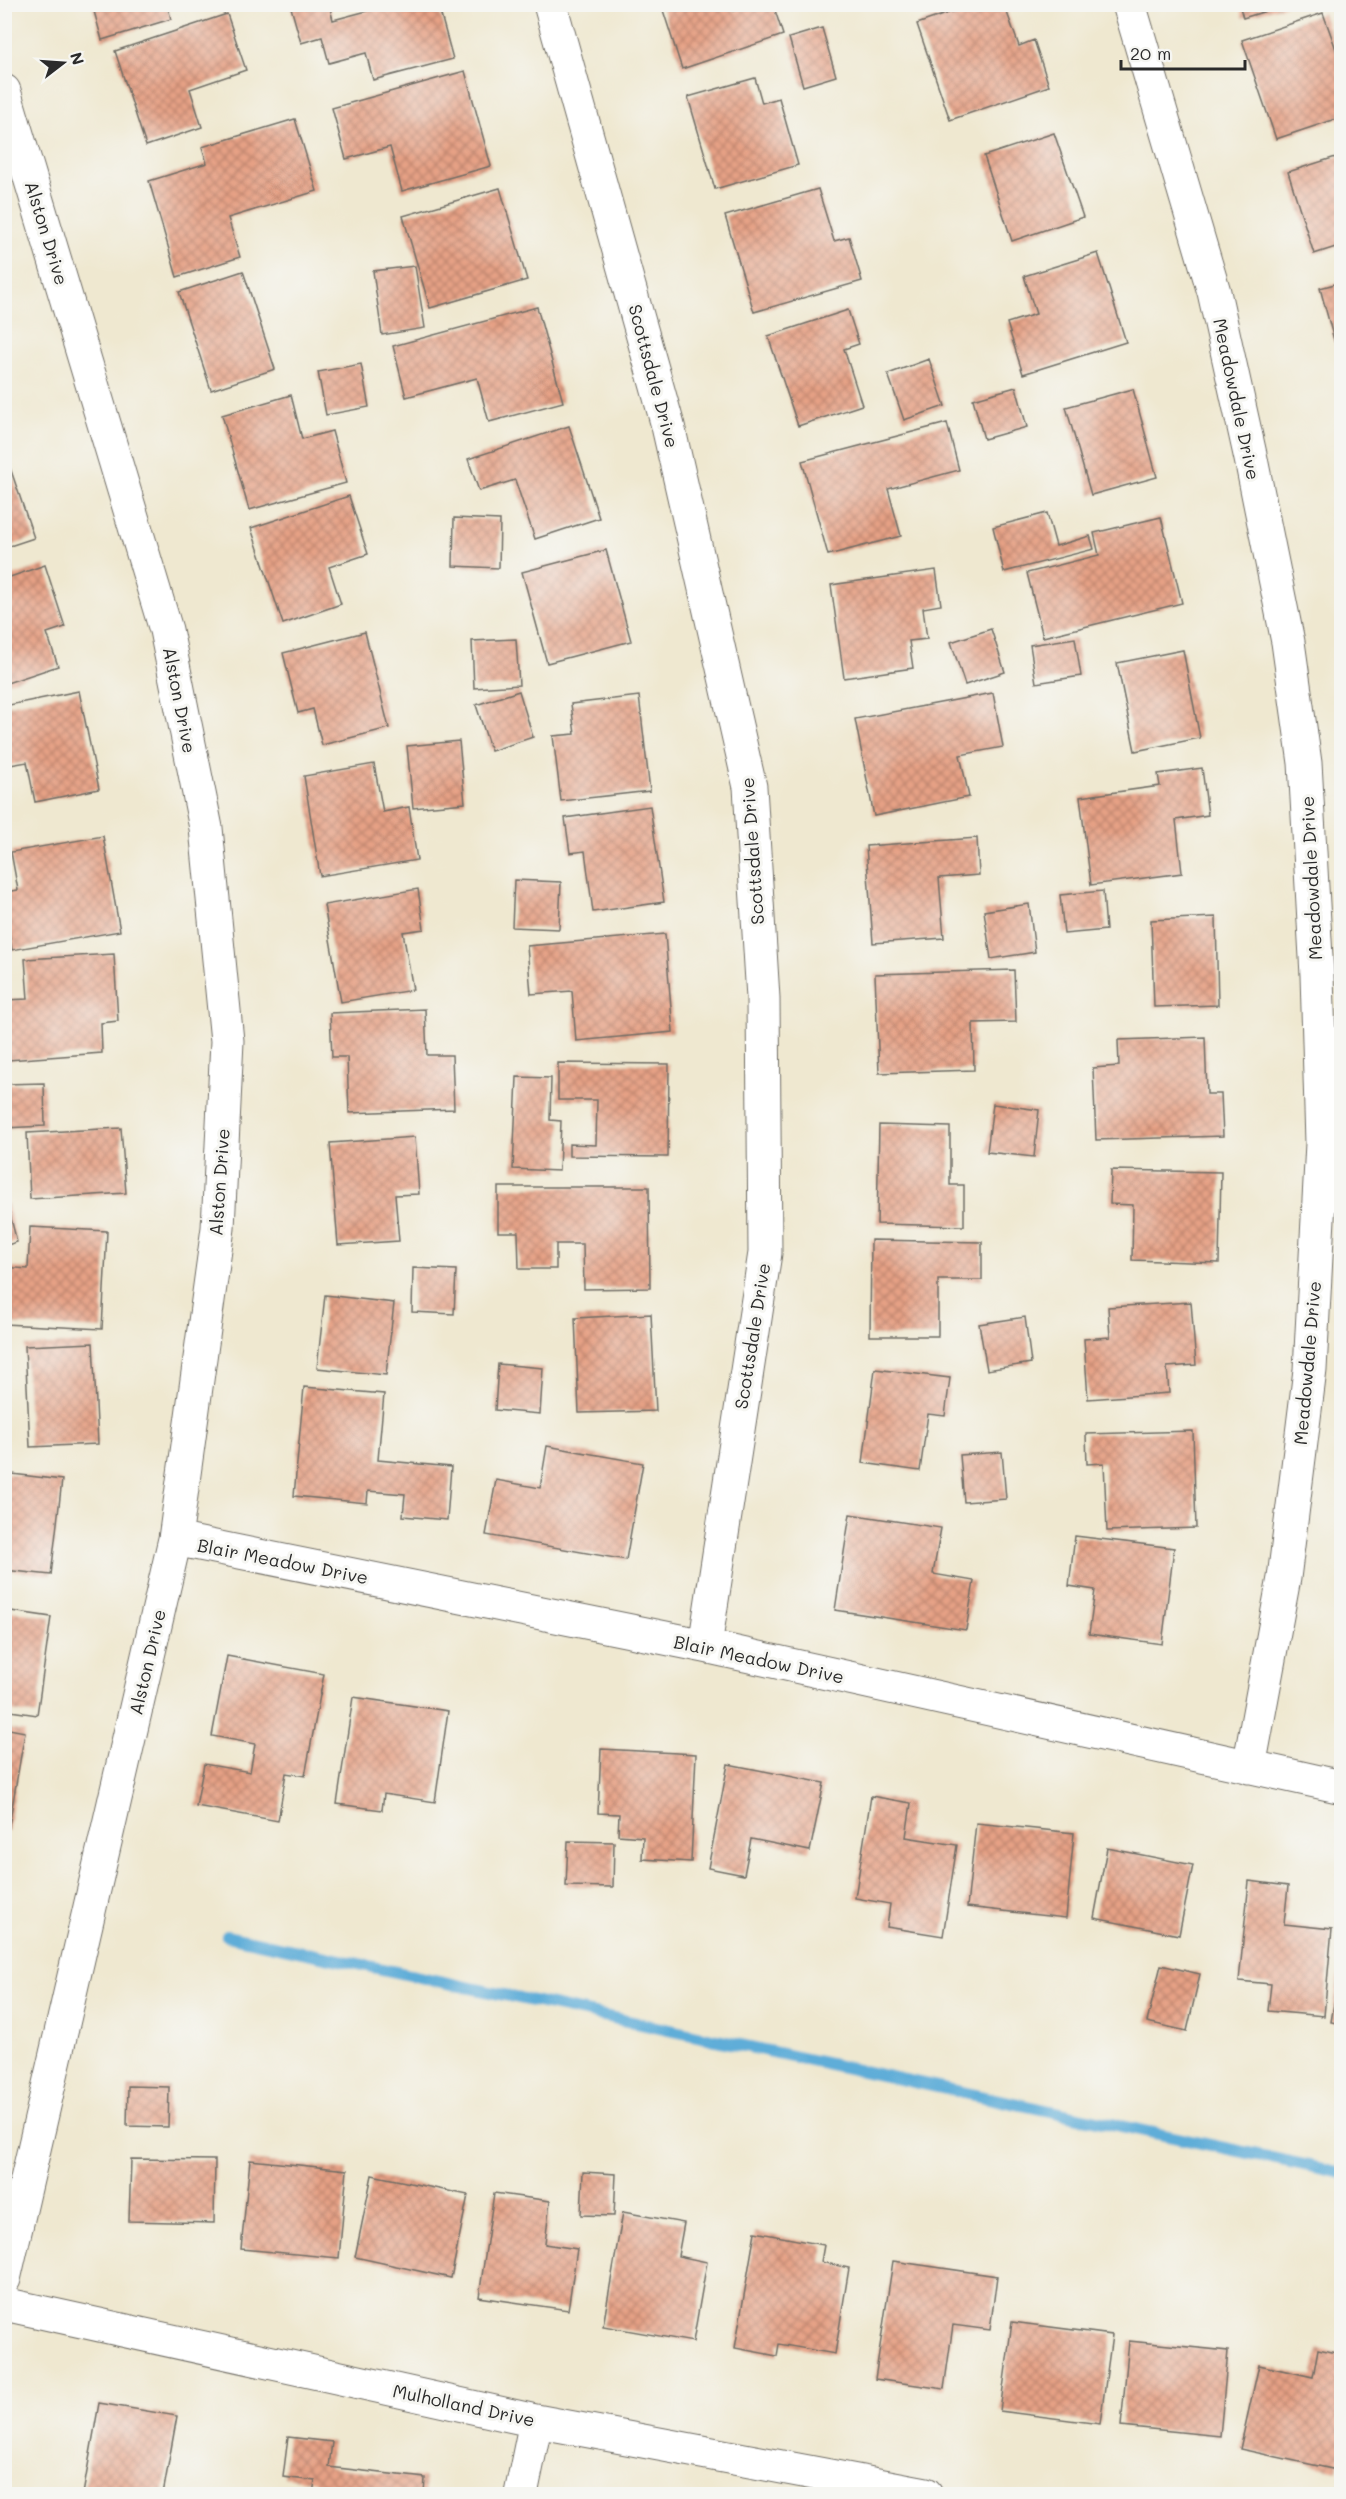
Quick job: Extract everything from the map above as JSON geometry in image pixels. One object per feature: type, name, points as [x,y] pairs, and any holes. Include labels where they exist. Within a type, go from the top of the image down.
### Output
[{"type":"street","name":"Scottsdale Drive","points":[[550,4],[668,426],[750,787],[763,998],[765,1253],[705,1646]]},
{"type":"street","name":"Meadowdale Drive","points":[[1130,4],[1214,292],[1288,642],[1305,763],[1317,975],[1323,1143],[1311,1359],[1284,1578],[1249,1767]]},
{"type":"street","name":"Alston Drive","points":[[4,91],[166,630],[206,828],[227,1041],[218,1228],[175,1539],[4,2279]]},
{"type":"street","name":"Blair Meadow Drive","points":[[175,1539],[705,1646],[1341,1787]]},
{"type":"street","name":"Mulholland Drive","points":[[4,2304],[536,2421],[926,2494]]},
{"type":"street","points":[[521,2494],[536,2421]]},
{"type":"building","points":[[92,4],[167,4],[171,19],[102,40]]},
{"type":"building","points":[[290,4],[329,4],[333,20],[367,11],[365,4],[438,4],[453,59],[373,80],[366,53],[329,63],[322,37],[301,43]]},
{"type":"building","points":[[661,4],[732,4],[734,11],[753,4],[773,4],[783,35],[682,69]]},
{"type":"building","points":[[974,4],[1004,4],[1019,46],[1034,40],[1049,86],[950,120],[917,24]]},
{"type":"building","points":[[1239,4],[1286,4],[1286,5],[1243,18]]},
{"type":"building","points":[[1323,13],[1342,66],[1342,117],[1276,139],[1242,40]]},
{"type":"building","points":[[227,14],[246,70],[190,89],[202,127],[146,146],[115,51]]},
{"type":"building","points":[[822,28],[836,76],[803,86],[789,38]]},
{"type":"building","points":[[465,71],[491,166],[402,191],[390,147],[346,159],[332,108]]},
{"type":"building","points":[[755,78],[762,103],[779,98],[798,165],[715,189],[688,97]]},
{"type":"building","points":[[295,119],[317,191],[228,218],[240,257],[177,277],[149,181],[207,163],[202,147]]},
{"type":"building","points":[[1054,133],[1083,217],[1012,241],[984,156]]},
{"type":"building","points":[[1342,155],[1342,245],[1314,254],[1288,172]]},
{"type":"building","points":[[500,188],[527,280],[430,308],[403,216]]},
{"type":"building","points":[[818,189],[834,241],[849,237],[862,281],[754,312],[725,216]]},
{"type":"building","points":[[1098,253],[1126,342],[1023,374],[1007,323],[1036,314],[1024,276]]},
{"type":"building","points":[[415,266],[425,328],[382,335],[373,271]]},
{"type":"building","points":[[243,271],[275,369],[211,390],[179,292]]},
{"type":"building","points":[[1342,282],[1342,365],[1341,366],[1320,288]]},
{"type":"building","points":[[537,307],[563,402],[489,422],[477,378],[406,397],[393,346]]},
{"type":"building","points":[[848,310],[859,344],[844,349],[862,405],[798,426],[768,336]]},
{"type":"building","points":[[929,359],[945,406],[904,420],[888,374]]},
{"type":"building","points":[[361,364],[369,407],[326,415],[318,372]]},
{"type":"building","points":[[1016,387],[1027,427],[984,439],[973,399]]},
{"type":"building","points":[[1133,389],[1157,477],[1091,495],[1066,407]]},
{"type":"building","points":[[291,395],[302,439],[332,431],[346,483],[249,510],[222,415]]},
{"type":"building","points":[[947,423],[959,470],[888,489],[901,536],[828,555],[802,461]]},
{"type":"building","points":[[569,426],[599,518],[535,539],[515,480],[479,491],[468,459]]},
{"type":"building","points":[[4,450],[34,538],[4,548]]},
{"type":"building","points":[[349,496],[368,554],[329,567],[341,604],[283,624],[251,528]]},
{"type":"building","points":[[1047,513],[1056,546],[1090,536],[1094,549],[1004,572],[993,527]]},
{"type":"building","points":[[1161,517],[1182,603],[1043,637],[1027,573],[1099,555],[1094,533]]},
{"type":"building","points":[[454,518],[500,520],[499,568],[453,566]]},
{"type":"building","points":[[606,550],[631,641],[547,663],[522,572]]},
{"type":"building","points":[[45,565],[65,627],[47,633],[58,666],[4,684],[4,579]]},
{"type":"building","points":[[936,570],[941,605],[923,608],[927,639],[909,641],[913,668],[844,678],[831,585]]},
{"type":"building","points":[[991,629],[1005,672],[965,685],[951,642]]},
{"type":"building","points":[[365,632],[389,728],[322,745],[313,709],[298,713],[283,653]]},
{"type":"building","points":[[1075,638],[1081,676],[1036,683],[1030,645]]},
{"type":"building","points":[[516,639],[519,685],[474,688],[472,641]]},
{"type":"building","points":[[1183,650],[1200,738],[1135,751],[1117,663]]},
{"type":"building","points":[[79,691],[99,789],[35,802],[27,762],[4,766],[4,706]]},
{"type":"building","points":[[519,691],[533,737],[491,751],[476,705]]},
{"type":"building","points":[[993,693],[1003,747],[960,755],[969,797],[874,816],[855,719]]},
{"type":"building","points":[[639,696],[650,791],[561,801],[553,736],[575,734],[571,704]]},
{"type":"building","points":[[459,741],[465,803],[413,808],[407,746]]},
{"type":"building","points":[[374,764],[383,812],[409,807],[417,860],[320,876],[304,776]]},
{"type":"building","points":[[1202,768],[1208,815],[1176,820],[1182,873],[1091,885],[1080,797],[1160,786],[1158,774]]},
{"type":"building","points":[[650,806],[664,902],[593,912],[585,851],[570,853],[565,818]]},
{"type":"building","points":[[103,836],[120,931],[12,950],[4,907],[4,892],[18,890],[11,852]]},
{"type":"building","points":[[977,838],[979,875],[939,878],[944,938],[873,943],[866,846]]},
{"type":"building","points":[[514,880],[561,882],[559,929],[512,927]]},
{"type":"building","points":[[418,889],[424,929],[403,932],[413,990],[341,1002],[324,905]]},
{"type":"building","points":[[1103,891],[1106,930],[1064,934],[1060,895]]},
{"type":"building","points":[[1029,904],[1035,952],[991,959],[984,911]]},
{"type":"building","points":[[1216,917],[1218,1005],[1154,1007],[1151,920]]},
{"type":"building","points":[[665,934],[673,1032],[576,1041],[572,991],[531,994],[527,946]]},
{"type":"building","points":[[114,954],[118,1021],[101,1023],[102,1053],[8,1060],[5,1000],[28,999],[25,959]]},
{"type":"building","points":[[1014,970],[1016,1022],[973,1023],[974,1070],[879,1073],[875,974]]},
{"type":"building","points":[[425,1009],[427,1055],[452,1055],[454,1109],[349,1113],[347,1057],[332,1057],[330,1013]]},
{"type":"building","points":[[1205,1037],[1207,1094],[1221,1094],[1223,1136],[1096,1140],[1093,1068],[1119,1066],[1118,1040]]},
{"type":"building","points":[[558,1063],[669,1064],[668,1157],[569,1156],[569,1144],[596,1145],[597,1100],[558,1100]]},
{"type":"building","points":[[517,1077],[551,1078],[550,1120],[561,1121],[559,1171],[513,1169]]},
{"type":"building","points":[[44,1083],[45,1126],[4,1128],[4,1084]]},
{"type":"building","points":[[993,1104],[1039,1110],[1034,1157],[987,1152]]},
{"type":"building","points":[[879,1125],[950,1127],[950,1185],[964,1185],[964,1226],[877,1224]]},
{"type":"building","points":[[121,1128],[126,1193],[30,1199],[27,1133]]},
{"type":"building","points":[[415,1137],[419,1194],[395,1195],[399,1241],[338,1245],[330,1143]]},
{"type":"building","points":[[1111,1170],[1221,1172],[1219,1263],[1132,1260],[1133,1205],[1110,1204]]},
{"type":"building","points":[[498,1187],[649,1187],[650,1288],[584,1289],[583,1244],[556,1244],[556,1269],[519,1269],[518,1232],[498,1232]]},
{"type":"building","points":[[7,1203],[17,1242],[4,1246],[4,1204]]},
{"type":"building","points":[[30,1227],[107,1231],[102,1329],[4,1324],[4,1267],[28,1269]]},
{"type":"building","points":[[871,1240],[982,1242],[982,1280],[938,1280],[938,1336],[870,1336]]},
{"type":"building","points":[[413,1268],[456,1270],[454,1314],[412,1312]]},
{"type":"building","points":[[325,1295],[394,1303],[386,1375],[317,1368]]},
{"type":"building","points":[[1191,1302],[1196,1365],[1167,1367],[1169,1393],[1088,1399],[1084,1339],[1110,1337],[1108,1307]]},
{"type":"building","points":[[651,1314],[656,1411],[579,1413],[575,1318]]},
{"type":"building","points":[[1025,1317],[1031,1363],[987,1370],[979,1324]]},
{"type":"building","points":[[93,1343],[98,1444],[30,1447],[25,1346]]},
{"type":"building","points":[[498,1364],[543,1368],[540,1414],[495,1410]]},
{"type":"building","points":[[875,1369],[950,1378],[945,1416],[928,1414],[920,1471],[863,1463]]},
{"type":"building","points":[[304,1387],[384,1394],[378,1460],[451,1467],[447,1520],[403,1516],[405,1494],[368,1491],[367,1503],[294,1496]]},
{"type":"building","points":[[1193,1431],[1196,1528],[1107,1531],[1104,1463],[1087,1464],[1086,1434]]},
{"type":"building","points":[[547,1446],[643,1463],[626,1560],[486,1535],[496,1480],[540,1488]]},
{"type":"building","points":[[1002,1452],[1006,1499],[964,1502],[960,1455]]},
{"type":"building","points":[[4,1473],[62,1480],[51,1575],[4,1570]]},
{"type":"building","points":[[850,1514],[941,1528],[933,1574],[974,1581],[966,1630],[835,1610]]},
{"type":"building","points":[[1075,1536],[1174,1548],[1162,1644],[1089,1634],[1095,1590],[1069,1586]]},
{"type":"building","points":[[4,1610],[51,1617],[37,1715],[4,1710]]},
{"type":"building","points":[[227,1656],[324,1674],[305,1776],[286,1773],[278,1821],[196,1806],[204,1764],[250,1772],[255,1744],[212,1736]]},
{"type":"building","points":[[353,1697],[448,1711],[435,1802],[384,1794],[382,1810],[337,1804]]},
{"type":"building","points":[[4,1728],[25,1732],[8,1831],[4,1830]]},
{"type":"building","points":[[601,1749],[696,1754],[691,1862],[642,1859],[643,1837],[618,1835],[619,1814],[598,1813]]},
{"type":"building","points":[[728,1764],[824,1783],[810,1851],[751,1839],[744,1875],[708,1868]]},
{"type":"building","points":[[871,1796],[911,1803],[906,1837],[957,1845],[943,1936],[887,1927],[890,1904],[855,1898]]},
{"type":"building","points":[[976,1823],[1074,1833],[1066,1918],[967,1907]]},
{"type":"building","points":[[568,1841],[614,1842],[613,1887],[566,1886]]},
{"type":"building","points":[[1107,1848],[1193,1865],[1179,1935],[1094,1918]]},
{"type":"building","points":[[1249,1881],[1288,1886],[1284,1924],[1332,1929],[1324,2016],[1268,2011],[1271,1984],[1239,1981]]},
{"type":"building","points":[[1161,1965],[1200,1974],[1187,2031],[1147,2022]]},
{"type":"building","points":[[1340,1969],[1342,1969],[1342,2024],[1331,2022]]},
{"type":"building","points":[[128,2086],[169,2087],[168,2127],[127,2126]]},
{"type":"building","points":[[131,2159],[215,2160],[214,2223],[129,2221]]},
{"type":"building","points":[[250,2160],[347,2170],[339,2258],[241,2249]]},
{"type":"building","points":[[583,2172],[616,2174],[614,2216],[581,2215]]},
{"type":"building","points":[[372,2175],[468,2195],[451,2278],[355,2257]]},
{"type":"building","points":[[494,2193],[550,2201],[545,2244],[577,2249],[568,2310],[479,2297]]},
{"type":"building","points":[[623,2212],[684,2223],[678,2256],[707,2262],[693,2342],[603,2326]]},
{"type":"building","points":[[755,2232],[824,2245],[821,2262],[849,2268],[835,2354],[779,2344],[777,2356],[735,2348]]},
{"type":"building","points":[[893,2261],[997,2276],[990,2330],[953,2325],[944,2389],[875,2379]]},
{"type":"building","points":[[1012,2322],[1112,2335],[1100,2424],[1000,2411]]},
{"type":"building","points":[[1129,2341],[1228,2351],[1220,2436],[1121,2426]]},
{"type":"building","points":[[1318,2349],[1342,2354],[1342,2446],[1337,2470],[1240,2449],[1259,2365],[1313,2377]]},
{"type":"building","points":[[99,2403],[177,2416],[163,2494],[83,2494]]},
{"type":"building","points":[[288,2437],[332,2442],[329,2467],[425,2478],[424,2494],[313,2494],[315,2481],[283,2477]]},
{"type":"waterway","points":[[227,1936],[1342,2173]]}]
